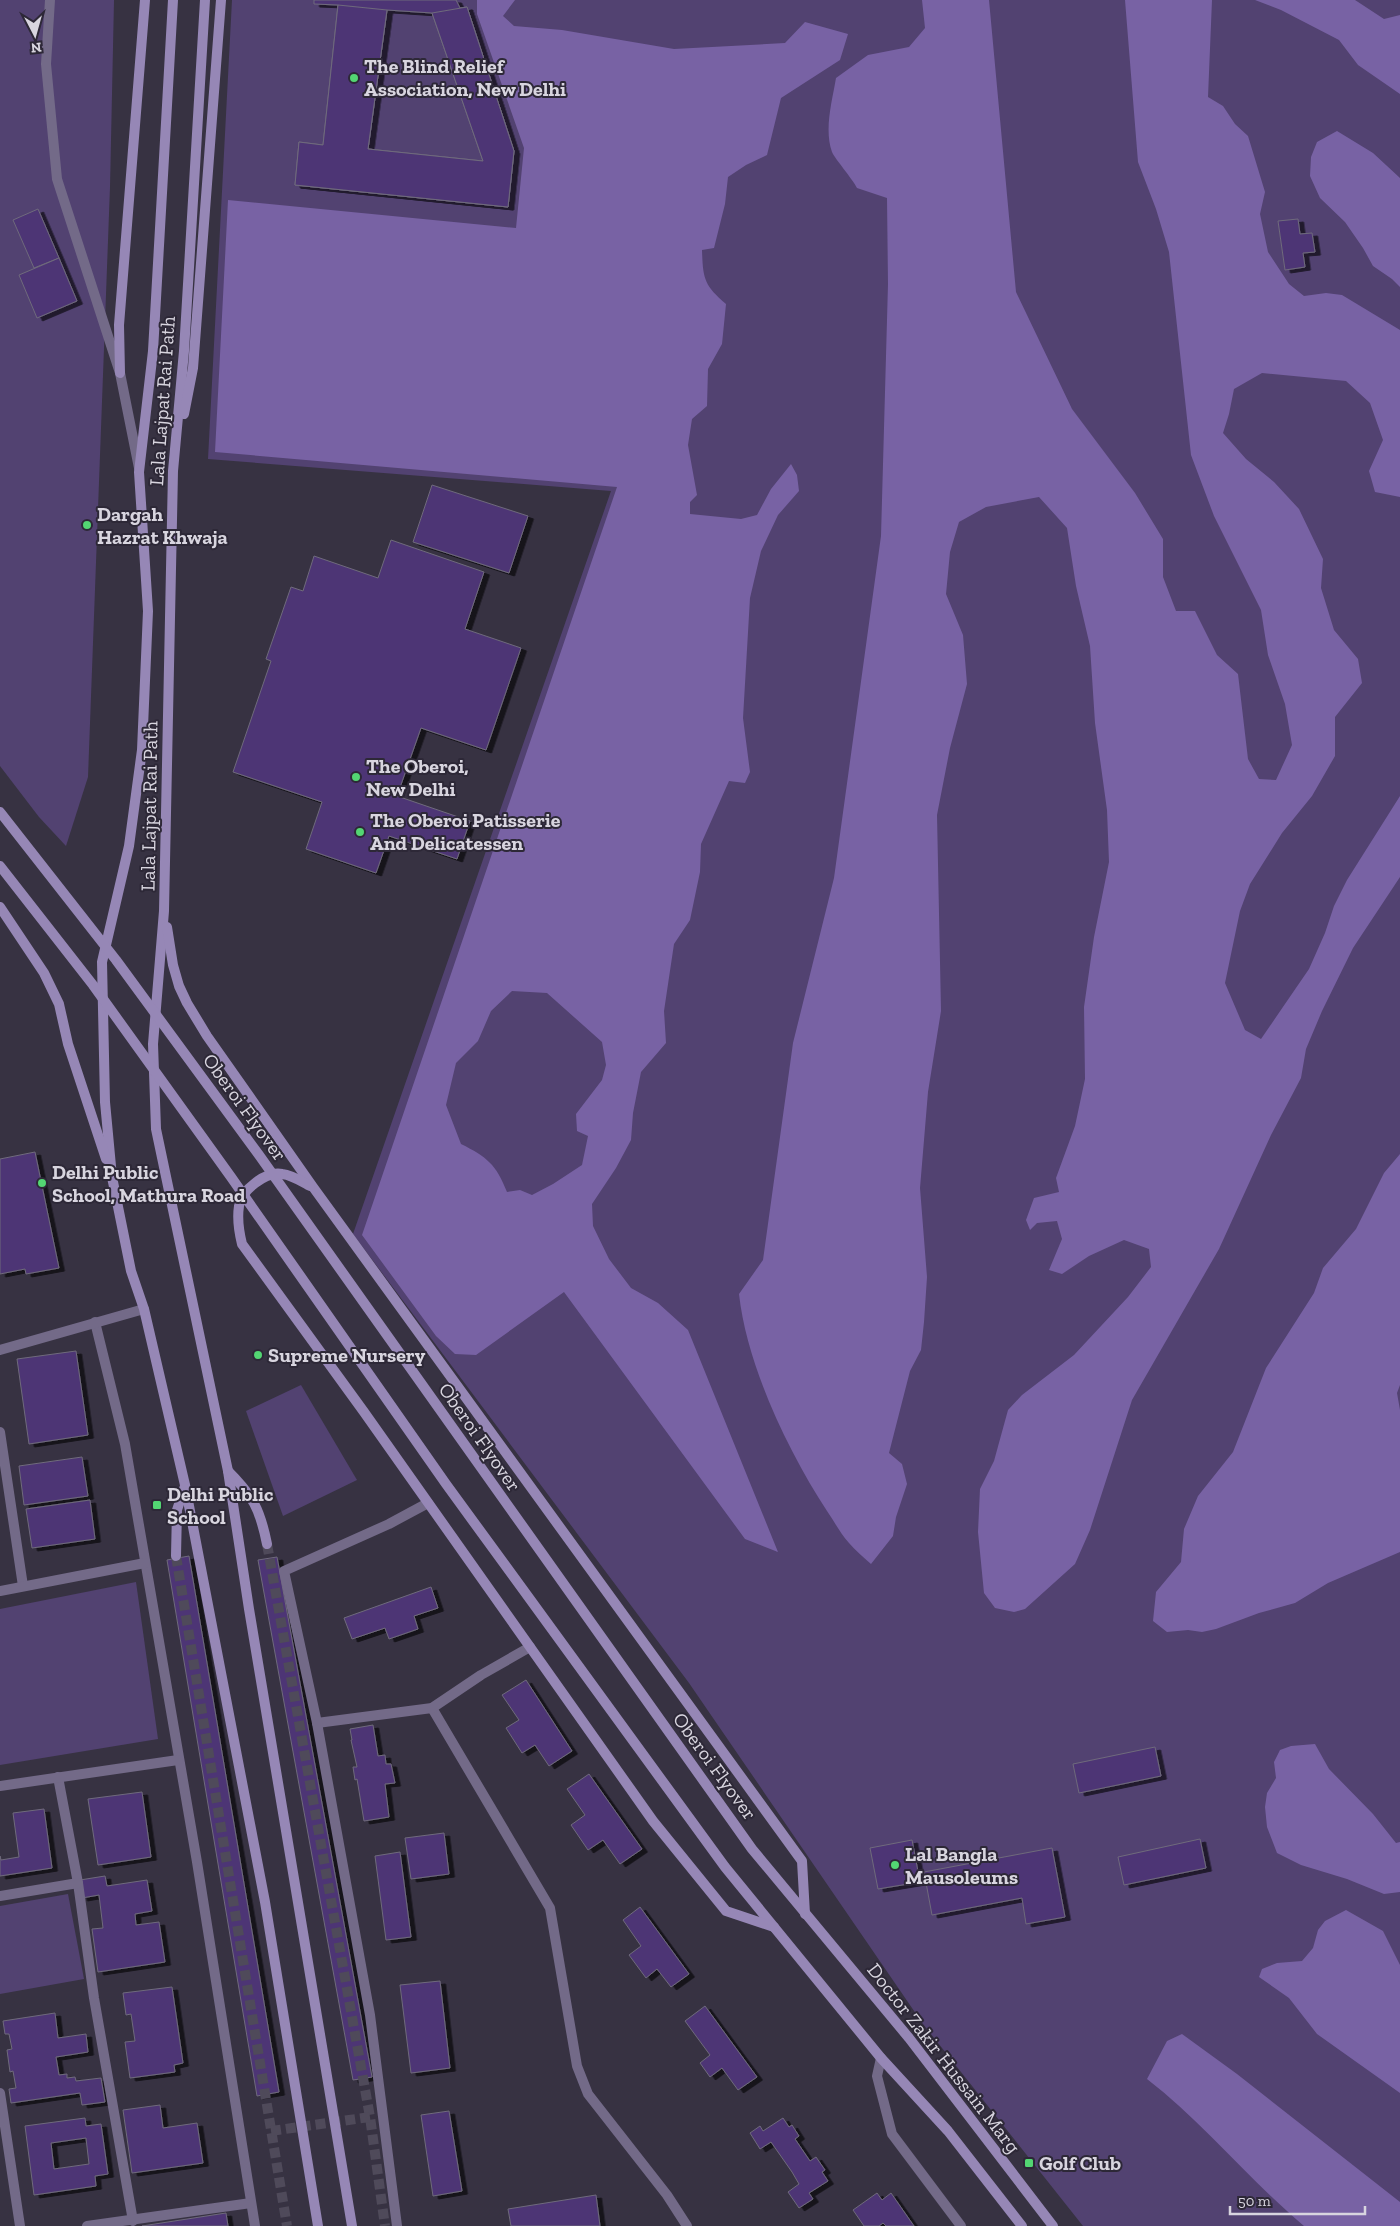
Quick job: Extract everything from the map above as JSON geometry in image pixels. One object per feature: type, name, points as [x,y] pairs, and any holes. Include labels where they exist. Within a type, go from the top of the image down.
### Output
[{"type":"main road","points":[[120,373],[119,325],[145,0]]},
{"type":"main road","name":"Lala Lajpat Rai Path","points":[[112,1177],[105,1102],[102,962],[129,846],[142,750],[148,611],[139,472],[152,351],[173,0]]},
{"type":"main road","name":"Lala Lajpat Rai Path","points":[[205,0],[184,351],[173,471],[164,911],[153,1044],[156,1129],[228,1471],[249,1609],[352,2226]]},
{"type":"main road","points":[[173,471],[193,368],[221,0]]},
{"type":"main road","name":"Oberoi Flyover","points":[[0,812],[116,960],[259,1155],[752,1848],[806,1914]]},
{"type":"main road","points":[[0,866],[93,985],[231,1177],[446,1484],[725,1867],[775,1928]]},
{"type":"main road","points":[[0,907],[44,973],[59,1004],[68,1044],[112,1177],[131,1271],[144,1309],[185,1485],[265,1902],[318,2226]]},
{"type":"main road","points":[[164,911],[173,965],[187,1003],[207,1036],[313,1187],[802,1862],[806,1914]]},
{"type":"main road","points":[[313,1187],[295,1177],[280,1173],[261,1177],[252,1185],[239,1203],[239,1229],[242,1244],[653,1821],[726,1911],[775,1928]]},
{"type":"main road","points":[[228,1471],[248,1491],[262,1520],[267,1544]]},
{"type":"main road","points":[[176,1556],[177,1510],[185,1485]]},
{"type":"main road","name":"Doctor Zakir Hussain Marg","points":[[806,1914],[909,2038],[1053,2226]]},
{"type":"main road","name":"Doctor Zakir Hussain Marg","points":[[775,1928],[881,2058],[948,2131],[1022,2226]]},
{"type":"street","points":[[50,0],[46,64],[57,179],[120,373],[139,472]]},
{"type":"street","points":[[0,1350],[144,1309]]},
{"type":"street","points":[[95,1322],[124,1444],[197,1862],[256,2226]]},
{"type":"street","points":[[0,1432],[3,1474],[23,1586]]},
{"type":"street","points":[[397,2226],[370,2015],[317,1723],[284,1571],[389,1524],[428,1504]]},
{"type":"street","points":[[0,1591],[145,1564]]},
{"type":"street","points":[[317,1723],[432,1708],[481,1675],[530,1648]]},
{"type":"street","points":[[432,1708],[550,1908],[577,2066],[588,2094],[667,2196],[687,2226]]},
{"type":"street","points":[[0,1786],[58,1776],[178,1760]]},
{"type":"street","points":[[58,1776],[78,1883],[94,1998],[133,2220]]},
{"type":"street","points":[[0,1896],[78,1883]]},
{"type":"street","points":[[881,2058],[877,2076],[892,2134],[961,2226]]},
{"type":"street","points":[[0,2093],[20,2226]]},
{"type":"street","points":[[86,2226],[251,2203]]},
{"type":"shaded area","points":[[0,0],[114,0],[110,187],[88,777],[66,846],[39,817],[0,766]]},
{"type":"shaded area","points":[[232,0],[1400,0],[1400,2226],[1083,2226],[923,2024],[689,1683],[353,1234],[611,491],[208,459]]},
{"type":"shaded area","points":[[477,0],[515,0],[503,16],[514,26],[562,30],[674,49],[785,43],[805,22],[848,34],[840,60],[781,98],[767,155],[746,165],[728,177],[725,204],[714,248],[702,250],[706,281],[713,292],[726,304],[722,344],[708,369],[707,406],[692,419],[688,445],[697,495],[690,502],[690,514],[741,519],[757,515],[771,489],[791,464],[797,475],[799,491],[778,515],[761,551],[750,598],[743,718],[750,772],[745,783],[729,781],[701,844],[700,872],[690,920],[674,944],[664,1011],[666,1043],[641,1072],[633,1113],[631,1140],[616,1168],[592,1204],[593,1226],[609,1259],[631,1288],[658,1303],[688,1330],[778,1552],[745,1539],[564,1292],[476,1355],[455,1354],[436,1336],[362,1235],[617,487],[215,452],[228,200],[516,228],[524,148],[477,14]],"holes":[[[512,991],[547,993],[602,1042],[606,1065],[602,1080],[576,1114],[577,1131],[588,1136],[582,1165],[532,1195],[520,1190],[507,1192],[490,1162],[461,1144],[446,1105],[456,1063],[478,1041],[491,1011]]]},
{"type":"shaded area","points":[[922,0],[989,0],[1016,292],[1072,409],[1135,493],[1163,539],[1163,577],[1176,611],[1195,611],[1217,655],[1238,674],[1248,759],[1259,779],[1276,780],[1292,745],[1285,704],[1268,655],[1261,610],[1214,516],[1191,455],[1169,252],[1156,209],[1138,162],[1125,0],[1212,0],[1208,97],[1223,106],[1235,124],[1248,136],[1265,192],[1260,214],[1268,252],[1289,284],[1304,296],[1326,293],[1342,295],[1400,330],[1400,497],[1375,492],[1369,471],[1383,440],[1370,403],[1346,381],[1262,373],[1234,389],[1223,433],[1246,459],[1274,482],[1299,509],[1323,559],[1321,588],[1334,630],[1358,659],[1362,683],[1335,717],[1335,756],[1312,796],[1282,833],[1250,884],[1240,911],[1225,983],[1245,1030],[1261,1039],[1309,969],[1325,933],[1334,906],[1347,880],[1400,796],[1400,877],[1353,948],[1322,1011],[1306,1049],[1301,1078],[1271,1135],[1219,1249],[1132,1400],[1090,1530],[1075,1564],[1025,1609],[1014,1612],[995,1608],[984,1593],[978,1532],[980,1489],[994,1461],[1008,1410],[1022,1395],[1074,1355],[1128,1297],[1151,1267],[1149,1249],[1124,1240],[1089,1256],[1062,1274],[1049,1270],[1062,1239],[1057,1221],[1037,1223],[1030,1230],[1026,1220],[1034,1198],[1059,1192],[1056,1178],[1075,1126],[1085,1079],[1084,1007],[1094,937],[1109,862],[1107,810],[1095,723],[1090,646],[1076,586],[1067,528],[1039,497],[986,507],[959,522],[950,552],[946,594],[963,635],[967,684],[950,748],[937,815],[941,1011],[928,1092],[920,1188],[927,1277],[924,1322],[921,1350],[910,1371],[889,1453],[902,1464],[907,1484],[896,1517],[893,1536],[871,1564],[851,1546],[840,1531],[812,1487],[784,1435],[771,1407],[751,1350],[743,1322],[739,1294],[763,1260],[793,1043],[834,878],[881,536],[888,284],[887,198],[857,188],[836,159],[830,143],[830,115],[836,78],[868,55],[909,47],[925,28]]},
{"type":"shaded area","points":[[1255,0],[1355,0],[1384,19],[1400,15],[1400,94],[1358,65],[1339,40],[1281,10]]},
{"type":"shaded area","points":[[1337,131],[1373,153],[1400,178],[1400,287],[1373,266],[1345,222],[1320,198],[1310,176],[1311,157],[1317,142]]},
{"type":"shaded area","points":[[1400,1154],[1400,1385],[1397,1393],[1400,1410],[1400,1552],[1328,1583],[1295,1603],[1259,1613],[1216,1629],[1202,1632],[1188,1630],[1167,1632],[1153,1621],[1156,1592],[1181,1562],[1184,1529],[1198,1496],[1233,1452],[1266,1368],[1314,1293],[1323,1268],[1356,1229],[1384,1173]]},
{"type":"shaded area","points":[[301,1385],[357,1480],[283,1516],[246,1411]]},
{"type":"shaded area","points":[[136,1582],[158,1739],[0,1765],[0,1609]]},
{"type":"shaded area","points":[[1315,1744],[1329,1769],[1373,1814],[1396,1843],[1400,1842],[1400,1892],[1384,1894],[1347,1879],[1301,1865],[1277,1853],[1267,1827],[1265,1807],[1267,1793],[1276,1778],[1274,1762],[1280,1750],[1291,1746]]},
{"type":"shaded area","points":[[68,1894],[84,1979],[0,1994],[0,1906]]},
{"type":"shaded area","points":[[1346,1910],[1383,1931],[1400,1965],[1400,2093],[1317,2034],[1289,1998],[1259,1977],[1262,1969],[1277,1963],[1302,1961],[1313,1948],[1318,1930],[1325,1921]]},
{"type":"shaded area","points":[[1182,2034],[1237,2074],[1400,2202],[1400,2226],[1304,2226],[1264,2190],[1188,2114],[1147,2079],[1167,2041]]},
{"type":"building","name":"The Blind Relief Association, New Delhi","points":[[314,0],[456,0],[460,8],[467,7],[514,151],[508,207],[295,185],[299,142],[323,145],[338,5],[314,4]],"holes":[[[387,10],[432,13],[483,161],[368,149]]]},
{"type":"building","name":"The Blind Relief Association, New Delhi","points":[[338,5],[387,10],[368,149],[483,161],[432,13],[467,7],[514,151],[508,207],[295,185],[299,142],[323,145]]},
{"type":"building","points":[[38,209],[59,258],[34,268],[13,220]]},
{"type":"building","points":[[1298,219],[1300,234],[1312,233],[1315,252],[1303,253],[1305,267],[1285,270],[1278,221]]},
{"type":"building","points":[[59,258],[77,301],[37,318],[19,275]]},
{"type":"building","points":[[432,485],[528,516],[509,573],[413,542]]},
{"type":"building","points":[[391,540],[484,572],[465,629],[521,648],[486,750],[421,728],[397,796],[470,821],[457,859],[389,836],[376,873],[306,849],[322,802],[233,772],[271,661],[266,659],[291,587],[303,591],[314,556],[378,578]]},
{"type":"building","points":[[35,1152],[59,1268],[26,1274],[25,1269],[0,1274],[0,1159]]},
{"type":"building","points":[[76,1351],[88,1435],[29,1444],[17,1359]]},
{"type":"building","points":[[82,1457],[88,1496],[24,1505],[19,1466]]},
{"type":"building","points":[[90,1500],[95,1539],[32,1548],[26,1509]]},
{"type":"building","points":[[189,1556],[279,2092],[257,2096],[167,1560]]},
{"type":"building","points":[[277,1557],[372,2077],[353,2080],[258,1560]]},
{"type":"building","points":[[431,1587],[438,1608],[414,1616],[418,1629],[389,1639],[385,1628],[352,1639],[344,1618]]},
{"type":"building","points":[[526,1680],[572,1751],[549,1766],[535,1745],[522,1753],[506,1728],[519,1720],[502,1695]]},
{"type":"building","points":[[373,1725],[378,1756],[385,1755],[386,1764],[391,1764],[395,1783],[385,1784],[389,1817],[364,1821],[357,1779],[355,1780],[353,1767],[357,1767],[350,1729]]},
{"type":"building","points":[[1155,1747],[1161,1776],[1079,1793],[1073,1764]]},
{"type":"building","points":[[589,1774],[642,1849],[620,1864],[603,1840],[588,1850],[571,1825],[585,1815],[567,1789]]},
{"type":"building","points":[[142,1792],[151,1857],[98,1865],[88,1799]]},
{"type":"building","points":[[44,1809],[52,1868],[0,1876],[0,1856],[1,1860],[19,1857],[13,1813]]},
{"type":"building","points":[[444,1833],[449,1874],[411,1879],[405,1838]]},
{"type":"building","points":[[1200,1839],[1206,1868],[1124,1885],[1118,1857]]},
{"type":"building","name":"Lal Bangla Mausoleums","points":[[912,1840],[920,1882],[878,1889],[870,1848]]},
{"type":"building","points":[[1052,1848],[1065,1917],[1026,1924],[1022,1898],[932,1915],[924,1872]]},
{"type":"building","points":[[400,1852],[411,1937],[386,1940],[375,1856]]},
{"type":"building","points":[[105,1876],[107,1886],[147,1880],[152,1911],[135,1914],[136,1925],[159,1922],[165,1962],[98,1972],[92,1929],[103,1928],[99,1895],[82,1898],[80,1880]]},
{"type":"building","points":[[640,1907],[689,1974],[671,1987],[657,1969],[646,1978],[629,1955],[641,1946],[623,1920]]},
{"type":"building","points":[[440,1981],[450,2068],[411,2073],[400,1985]]},
{"type":"building","points":[[172,1987],[183,2063],[174,2065],[175,2072],[130,2078],[125,2042],[135,2041],[131,2014],[126,2015],[123,1993]]},
{"type":"building","points":[[705,2006],[757,2077],[738,2090],[722,2068],[710,2077],[700,2063],[710,2055],[685,2021]]},
{"type":"building","points":[[55,2013],[58,2038],[86,2034],[88,2052],[56,2057],[59,2075],[67,2074],[67,2078],[75,2077],[76,2081],[101,2078],[105,2102],[82,2105],[80,2093],[11,2103],[9,2089],[16,2088],[13,2071],[10,2072],[7,2050],[12,2049],[9,2034],[5,2034],[3,2021]]},
{"type":"building","points":[[160,2105],[163,2128],[197,2123],[203,2163],[132,2173],[123,2110]]},
{"type":"building","points":[[449,2111],[462,2191],[433,2196],[421,2115]]},
{"type":"building","points":[[85,2118],[86,2126],[101,2124],[108,2174],[95,2176],[96,2186],[34,2195],[25,2126]],"holes":[[[86,2138],[89,2164],[54,2169],[51,2143]]]},
{"type":"building","points":[[783,2118],[789,2127],[792,2125],[799,2136],[795,2139],[810,2161],[816,2157],[825,2170],[822,2172],[828,2181],[809,2193],[813,2199],[799,2208],[788,2192],[799,2184],[792,2172],[771,2142],[760,2149],[750,2133],[760,2126],[763,2131]]},
{"type":"building","points":[[877,2193],[882,2200],[891,2193],[914,2226],[886,2226],[883,2223],[879,2226],[864,2226],[853,2210]]},
{"type":"building","points":[[596,2195],[600,2226],[511,2226],[508,2209]]},
{"type":"building","points":[[226,2213],[228,2226],[142,2226]]},
{"type":"tunnel","points":[[267,1544],[370,2117],[385,2226]]},
{"type":"tunnel","points":[[176,1556],[287,2226]]},
{"type":"tunnel","points":[[271,2131],[370,2117]]},
{"type":"place","name":"The Blind Relief Association, New Delhi","points":[[354,78]]},
{"type":"place","name":"Dargah Hazrat Khwaja","points":[[87,525]]},
{"type":"place","name":"The Oberoi, New Delhi","points":[[356,777]]},
{"type":"place","name":"The Oberoi Patisserie And Delicatessen","points":[[360,832]]},
{"type":"place","name":"Delhi Public School, Mathura Road","points":[[42,1183]]},
{"type":"place","name":"Supreme Nursery","points":[[258,1355]]},
{"type":"place","name":"Delhi Public School","points":[[157,1505]]},
{"type":"place","name":"Lal Bangla Mausoleums","points":[[895,1865]]},
{"type":"place","name":"Golf Club","points":[[1029,2163]]}]
